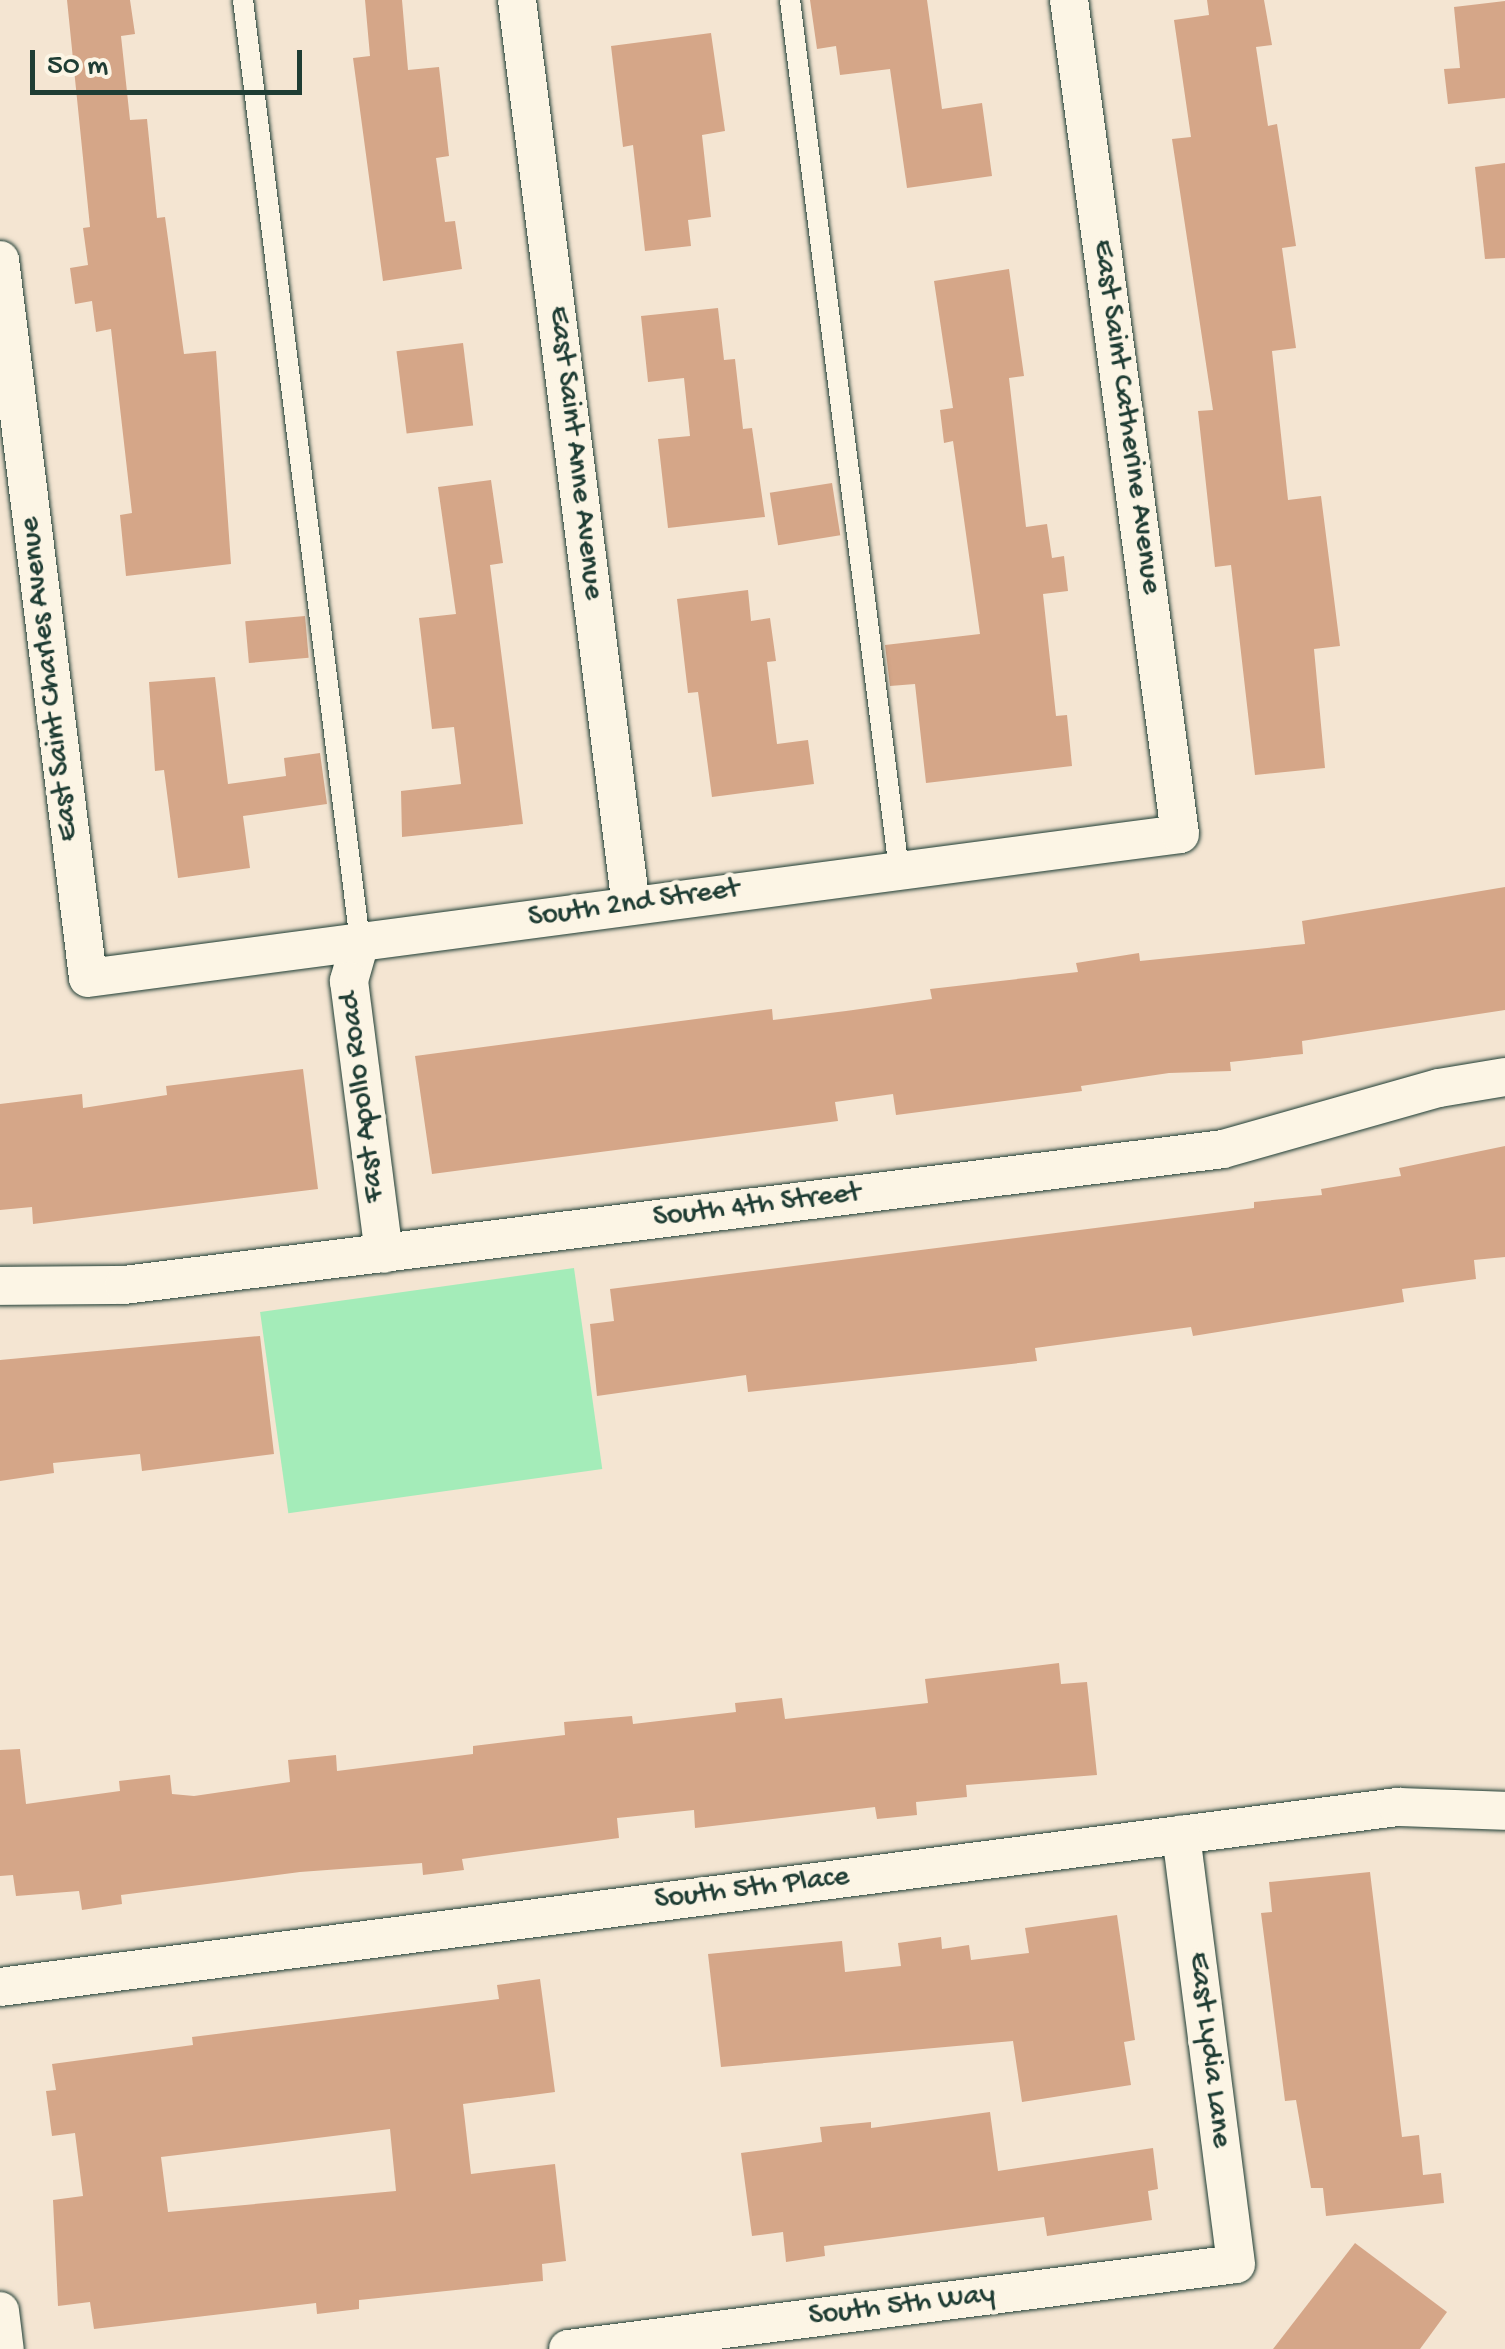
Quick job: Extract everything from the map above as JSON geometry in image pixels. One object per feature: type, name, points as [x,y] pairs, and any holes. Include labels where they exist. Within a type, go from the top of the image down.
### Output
[{"type":"street","name":"East Saint Anne Avenue","points":[[517,0],[631,906]]},
{"type":"street","name":"East Saint Catherine Avenue","points":[[1069,0],[1180,834]]},
{"type":"street","name":"East Saint Charles Avenue","points":[[0,260],[88,978]]},
{"type":"street","name":"South 2nd Street","points":[[88,978],[1180,834]]},
{"type":"street","name":"Fast Apollo Road","points":[[360,942],[349,981],[384,1254]]},
{"type":"street","name":"South 4th Street","points":[[0,1286],[124,1285],[1223,1149],[1439,1088],[1505,1077]]},
{"type":"street","name":"South 5th Place","points":[[0,1987],[1398,1807],[1505,1811]]},
{"type":"street","name":"East Lydia Lane","points":[[1180,1836],[1236,2264]]},
{"type":"street","name":"South 5th Way","points":[[568,2349],[1236,2264]]},
{"type":"street","points":[[0,2311],[4,2349]]},
{"type":"lane","points":[[243,0],[360,942]]},
{"type":"lane","points":[[790,0],[899,870]]},
{"type":"green space","points":[[574,1268],[602,1469],[288,1513],[260,1312]]},
{"type":"building","points":[[67,0],[130,0],[135,34],[121,36],[130,120],[147,119],[157,218],[165,217],[184,354],[216,351],[231,564],[126,576],[120,515],[132,513],[111,329],[96,332],[92,301],[75,304],[70,268],[88,265],[83,228],[90,227]]},
{"type":"building","points":[[365,0],[402,0],[408,70],[439,67],[449,156],[436,158],[445,222],[455,221],[462,269],[383,281],[353,58],[370,56]]},
{"type":"building","points":[[810,0],[927,0],[942,109],[982,103],[992,176],[907,188],[890,69],[840,75],[836,46],[817,49]]},
{"type":"building","points":[[1207,0],[1264,0],[1272,45],[1256,47],[1268,126],[1277,124],[1296,246],[1282,248],[1296,348],[1272,351],[1288,500],[1321,496],[1340,646],[1314,649],[1325,768],[1255,775],[1231,565],[1215,567],[1198,411],[1213,410],[1172,139],[1191,137],[1174,20],[1209,15]]},
{"type":"building","points":[[1505,1],[1505,98],[1448,104],[1444,69],[1460,68],[1454,7]]},
{"type":"building","points":[[711,33],[725,131],[702,135],[711,217],[688,220],[691,246],[645,251],[633,145],[623,147],[611,46]]},
{"type":"building","points":[[1505,163],[1505,258],[1485,259],[1475,167]]},
{"type":"building","points":[[1009,269],[1024,376],[1009,378],[1026,527],[1047,524],[1052,558],[1064,556],[1068,591],[1043,594],[1056,716],[1067,715],[1072,766],[926,783],[915,684],[890,686],[885,645],[980,634],[953,441],[944,443],[940,410],[953,408],[934,281]]},
{"type":"building","points":[[718,308],[724,360],[735,359],[743,429],[752,428],[765,517],[668,528],[658,439],[690,436],[684,378],[648,382],[641,316]]},
{"type":"building","points":[[463,343],[473,425],[407,434],[396,351]]},
{"type":"building","points":[[491,480],[503,563],[490,565],[523,824],[402,837],[401,791],[461,784],[454,727],[432,729],[419,618],[456,614],[438,487]]},
{"type":"building","points":[[832,483],[840,535],[778,545],[770,493]]},
{"type":"building","points":[[748,590],[751,621],[770,618],[776,661],[767,662],[777,744],[808,740],[814,784],[712,797],[698,692],[688,693],[677,599]]},
{"type":"building","points":[[305,616],[309,658],[249,663],[245,621]]},
{"type":"building","points":[[215,677],[228,784],[286,776],[284,758],[320,753],[327,804],[243,816],[250,868],[178,878],[164,770],[155,771],[149,682]]},
{"type":"building","points":[[1505,887],[1505,1010],[1302,1041],[1303,1054],[1230,1062],[1231,1071],[1169,1073],[1081,1086],[1082,1091],[896,1115],[893,1094],[835,1102],[838,1121],[432,1174],[415,1056],[772,1009],[773,1020],[932,999],[930,989],[1078,972],[1076,963],[1139,953],[1140,961],[1305,944],[1302,921]]},
{"type":"building","points":[[303,1069],[318,1189],[33,1224],[32,1207],[0,1210],[0,1104],[82,1094],[83,1108],[167,1095],[166,1086]]},
{"type":"building","points":[[1505,1146],[1505,1257],[1474,1260],[1476,1279],[1402,1289],[1404,1302],[1193,1336],[1191,1327],[1035,1348],[1037,1361],[748,1392],[746,1375],[597,1396],[590,1324],[614,1321],[610,1289],[1254,1208],[1254,1202],[1322,1195],[1321,1189],[1401,1176],[1399,1168]]},
{"type":"building","points":[[260,1336],[274,1454],[142,1471],[140,1454],[53,1463],[54,1473],[0,1481],[0,1360]]},
{"type":"building","points":[[1059,1663],[1061,1684],[1087,1682],[1097,1775],[966,1785],[967,1797],[916,1802],[917,1815],[877,1819],[875,1807],[695,1828],[694,1810],[617,1818],[619,1838],[462,1859],[464,1870],[423,1875],[422,1863],[300,1872],[121,1895],[122,1904],[82,1910],[79,1891],[16,1896],[13,1875],[0,1876],[0,1750],[20,1749],[26,1804],[120,1791],[119,1781],[170,1775],[172,1794],[194,1796],[290,1782],[288,1760],[336,1755],[337,1771],[473,1754],[473,1746],[565,1735],[564,1722],[632,1716],[633,1724],[736,1712],[735,1703],[782,1698],[785,1719],[928,1703],[925,1679]]},
{"type":"building","points":[[1370,1872],[1402,2137],[1419,2135],[1423,2175],[1441,2173],[1444,2203],[1326,2216],[1323,2188],[1311,2188],[1296,2100],[1285,2101],[1261,1913],[1272,1912],[1269,1882]]},
{"type":"building","points":[[1117,1915],[1135,2040],[1124,2042],[1131,2085],[1022,2102],[1013,2041],[721,2067],[708,1954],[842,1941],[845,1972],[901,1966],[898,1943],[941,1937],[942,1949],[969,1945],[971,1960],[1029,1953],[1025,1928]]},
{"type":"building","points":[[540,1979],[555,2092],[463,2104],[471,2174],[555,2164],[566,2261],[542,2264],[543,2281],[359,2300],[359,2309],[317,2314],[316,2303],[94,2329],[90,2302],[58,2306],[53,2200],[83,2196],[75,2133],[52,2136],[46,2091],[56,2090],[52,2064],[193,2045],[192,2037],[499,1999],[497,1985]],"holes":[[[390,2129],[396,2191],[168,2212],[161,2157]]]},
{"type":"building","points":[[990,2112],[998,2171],[1153,2148],[1158,2189],[1148,2191],[1152,2220],[1047,2236],[1044,2217],[824,2246],[825,2256],[786,2262],[783,2232],[752,2236],[741,2153],[822,2142],[820,2127],[871,2122],[871,2128]]},
{"type":"building","points":[[1355,2243],[1447,2312],[1420,2349],[1273,2349]]}]
